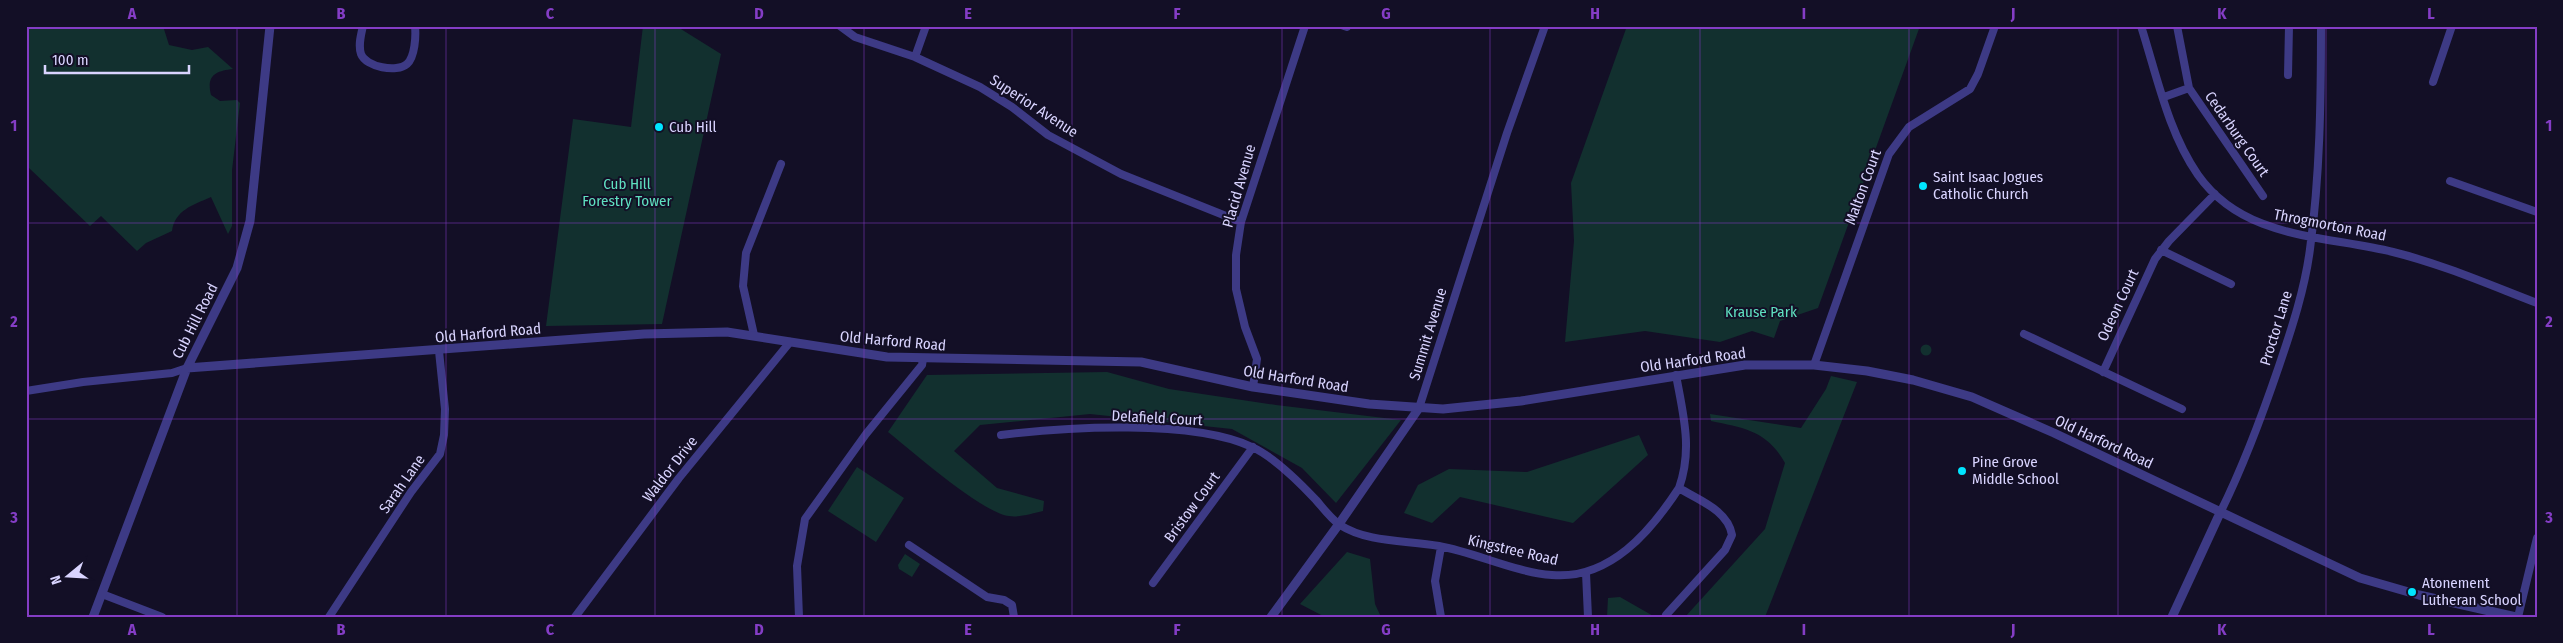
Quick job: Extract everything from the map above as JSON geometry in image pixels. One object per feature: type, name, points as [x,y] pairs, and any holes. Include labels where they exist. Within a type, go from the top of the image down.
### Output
[{"type":"street","name":"Cub Hill Road","points":[[94,617],[187,368],[237,268],[247,236],[270,26]]},
{"type":"street","points":[[363,26],[360,46],[364,58],[374,65],[398,68],[409,62],[412,56],[415,26]]},
{"type":"street","name":"Superior Avenue","points":[[840,26],[855,37],[916,57],[980,87],[1012,107],[1048,135],[1121,174],[1240,222]]},
{"type":"street","points":[[916,57],[926,26]]},
{"type":"street","name":"Placid Avenue","points":[[1252,387],[1257,359],[1244,327],[1236,289],[1236,255],[1240,222],[1305,26]]},
{"type":"street","name":"Summit Avenue","points":[[1271,617],[1339,524],[1419,408],[1507,133],[1545,26]]},
{"type":"street","name":"Malton Court","points":[[1814,365],[1888,154],[1909,127],[1970,89],[1978,74],[1995,26]]},
{"type":"street","name":"Throgmorton Road","points":[[2141,26],[2172,125],[2189,161],[2215,194],[2230,207],[2256,222],[2280,231],[2395,252],[2537,302]]},
{"type":"street","name":"Cedarburg Court","points":[[2177,26],[2189,88],[2263,196]]},
{"type":"street","points":[[2288,75],[2289,26]]},
{"type":"street","name":"Proctor Lane","points":[[2172,617],[2254,439],[2291,332],[2312,237],[2320,152],[2321,26]]},
{"type":"street","points":[[2434,82],[2452,26]]},
{"type":"street","name":"Cedarburg Court","points":[[2164,97],[2189,88]]},
{"type":"street","points":[[754,335],[743,286],[746,253],[781,164]]},
{"type":"street","points":[[2450,181],[2537,212]]},
{"type":"street","name":"Odeon Court","points":[[2103,372],[2117,339],[2161,250],[2215,194]]},
{"type":"street","points":[[2161,250],[2231,284]]},
{"type":"street","name":"Old Harford Road","points":[[26,391],[83,382],[172,373],[187,368],[664,333],[710,332],[754,335],[873,356],[923,359],[1086,359],[1140,362],[1252,387],[1361,403],[1419,408],[1461,408],[1497,404],[1676,375],[1745,366],[1814,365],[1886,374],[1972,397],[2046,429],[2220,513],[2368,581],[2418,595],[2517,617]]},
{"type":"street","points":[[2024,334],[2182,409]]},
{"type":"street","name":"Waldor Drive","points":[[575,617],[679,478],[790,342]]},
{"type":"street","name":"Sarah Lane","points":[[329,617],[410,492],[440,454],[444,435],[445,409],[438,351]]},
{"type":"street","points":[[799,617],[797,566],[805,519],[866,434],[922,365],[923,359]]},
{"type":"street","name":"Kingstree Road","points":[[1339,524],[1373,538],[1441,546],[1550,575],[1586,573],[1618,556],[1638,540],[1660,517],[1679,488],[1684,475],[1688,448],[1676,375]]},
{"type":"street","name":"Delafield Court","points":[[1001,434],[1071,429],[1148,429],[1203,434],[1253,447],[1306,489],[1339,524]]},
{"type":"street","name":"Bristow Court","points":[[1152,583],[1253,447]]},
{"type":"street","points":[[1666,615],[1725,550],[1732,535],[1728,522],[1722,514],[1679,488]]},
{"type":"street","points":[[2517,617],[2537,538]]},
{"type":"street","points":[[909,545],[987,597],[1004,600],[1012,605],[1014,617]]},
{"type":"street","points":[[1441,546],[1436,581],[1441,617]]},
{"type":"street","points":[[1586,573],[1588,617]]},
{"type":"street","points":[[102,594],[162,617]]},
{"type":"green space","points":[[26,26],[163,26],[169,45],[192,50],[208,47],[233,69],[217,73],[210,83],[211,95],[220,101],[237,100],[240,103],[232,170],[232,226],[228,234],[211,197],[186,209],[177,218],[172,231],[146,243],[137,251],[101,216],[90,226],[26,165]]},
{"type":"green space","name":"Cub Hill Forestry Tower","points":[[643,26],[676,26],[721,54],[662,324],[546,326],[573,119],[631,127]]},
{"type":"green space","name":"Krause Park","points":[[1627,26],[1920,26],[1818,308],[1780,321],[1774,338],[1752,331],[1720,342],[1645,331],[1565,342],[1574,241],[1571,183]]},
{"type":"green space","points":[[1926,344],[1932,350],[1926,356],[1920,350]]},
{"type":"green space","points":[[1107,372],[1169,389],[1276,405],[1401,420],[1336,503],[1302,468],[1232,429],[1090,414],[980,425],[954,451],[997,488],[1044,501],[1043,511],[1017,516],[1009,516],[997,512],[965,493],[888,432],[927,375]]},
{"type":"green space","points":[[1831,376],[1857,382],[1765,617],[1740,617],[1740,615],[1739,617],[1685,617],[1765,529],[1785,463],[1778,452],[1763,437],[1745,429],[1711,421],[1710,414],[1801,428],[1826,389]]},
{"type":"green space","points":[[1639,435],[1648,455],[1573,523],[1460,497],[1432,523],[1404,513],[1418,485],[1449,469],[1527,472]]},
{"type":"green space","points":[[857,467],[904,498],[876,542],[828,511]]},
{"type":"green space","points":[[1347,552],[1370,559],[1375,604],[1381,617],[1325,617],[1300,604]]},
{"type":"green space","points":[[905,554],[920,564],[912,577],[899,569],[898,565]]},
{"type":"green space","points":[[1620,597],[1655,617],[1607,617],[1608,598]]},
{"type":"place","name":"Cub Hill","points":[[659,127]]},
{"type":"place","name":"Saint Isaac Jogues Catholic Church","points":[[1923,186]]},
{"type":"place","name":"Pine Grove Middle School","points":[[1962,471]]},
{"type":"place","name":"Atonement Lutheran School","points":[[2412,592]]}]
